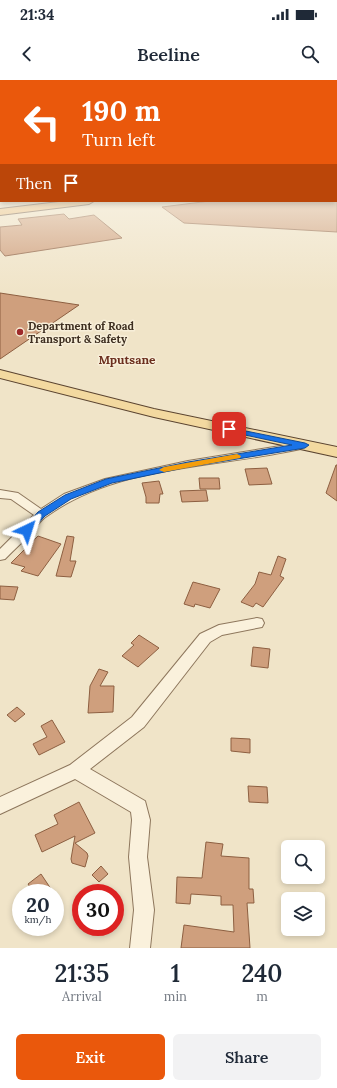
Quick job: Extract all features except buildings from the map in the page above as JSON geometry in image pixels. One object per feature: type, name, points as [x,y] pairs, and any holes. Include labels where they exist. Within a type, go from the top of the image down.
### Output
[{"type":"highway","points":[[0,212],[12,211]]},
{"type":"main road","points":[[0,374],[154,413],[337,452]]},
{"type":"street","points":[[0,556],[41,514],[68,497],[109,481],[188,464],[305,445]]},
{"type":"street","points":[[0,494],[14,496],[41,514]]},
{"type":"street","points":[[0,543],[27,530]]},
{"type":"street","points":[[0,806],[76,770],[138,722],[205,638],[219,630],[257,623]]},
{"type":"street","points":[[76,770],[139,808],[141,820],[138,857],[140,887],[144,910],[140,948]]},
{"type":"slow traffic","points":[[164,470],[188,464],[237,456]]},
{"type":"place","name":"Department of Road Transport & Safety","points":[[20,332]]},
{"type":"district","name":"Mputsane","points":[[127,360]]},
{"type":"route","points":[[27,530],[41,514],[68,497],[109,481],[188,464],[305,445],[229,429]]}]
